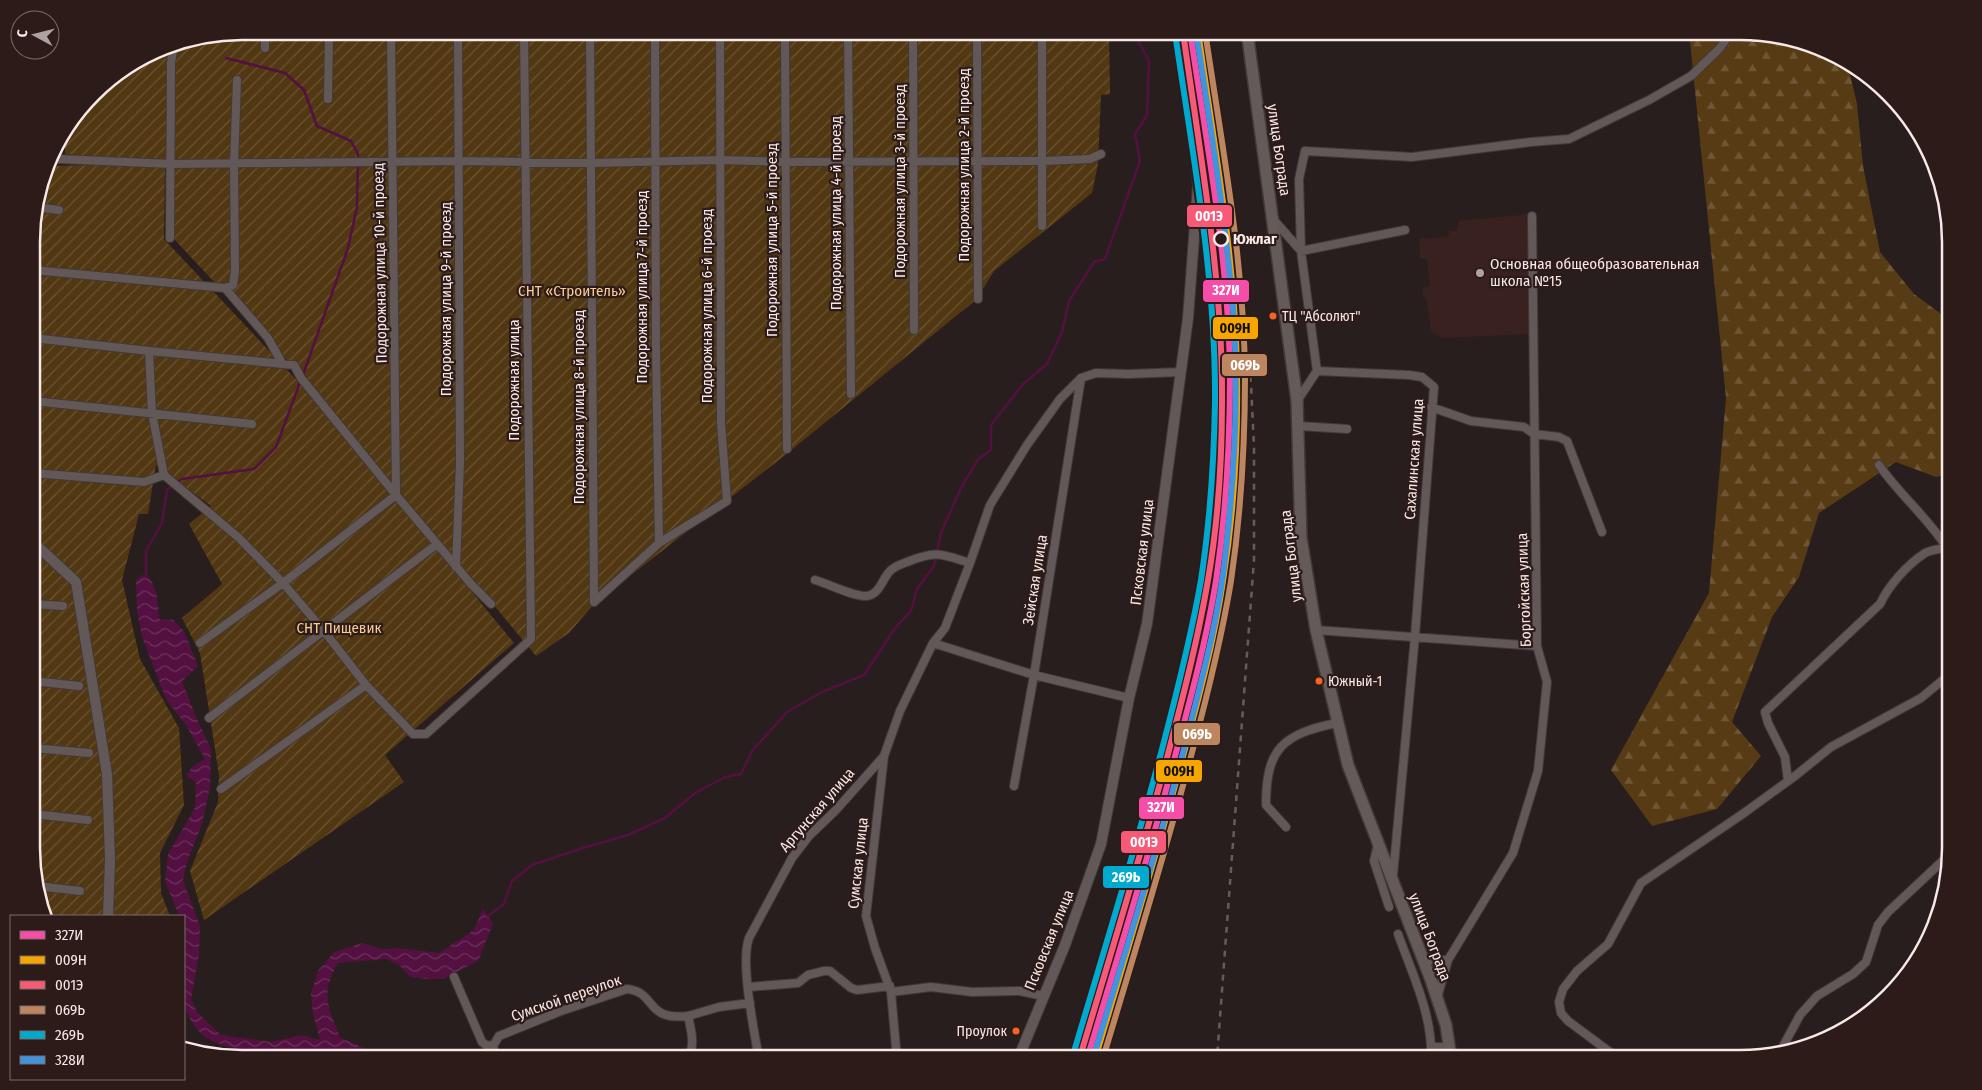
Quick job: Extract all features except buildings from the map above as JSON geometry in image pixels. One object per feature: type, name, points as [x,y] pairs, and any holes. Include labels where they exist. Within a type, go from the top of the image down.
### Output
[{"type":"main road","name":"улица Бограда","points":[[1248,40],[1297,402],[1301,538],[1316,630],[1348,765],[1424,960],[1437,998],[1450,1050]]},
{"type":"street","points":[[265,40],[265,48]]},
{"type":"street","points":[[328,99],[329,40]]},
{"type":"street","name":"Подорожная улица 10-й проезд","points":[[391,40],[396,495]]},
{"type":"street","name":"Подорожная улица 9-й проезд","points":[[456,567],[460,463],[458,40]]},
{"type":"street","name":"Подорожная улица","points":[[366,685],[413,734],[426,734],[530,639],[524,40]]},
{"type":"street","name":"Подорожная улица 8-й проезд","points":[[590,40],[594,602],[659,543]]},
{"type":"street","name":"Подорожная улица 7-й проезд","points":[[655,40],[659,543]]},
{"type":"street","name":"Подорожная улица 6-й проезд","points":[[659,543],[726,500],[721,423],[720,40]]},
{"type":"street","name":"Подорожная улица 5-й проезд","points":[[785,40],[786,449]]},
{"type":"street","name":"Подорожная улица 4-й проезд","points":[[848,40],[851,394]]},
{"type":"street","name":"Подорожная улица 3-й проезд","points":[[913,40],[914,330]]},
{"type":"street","name":"Подорожная улица 2-й проезд","points":[[977,40],[978,299]]},
{"type":"street","points":[[1042,40],[1042,226]]},
{"type":"street","name":"Псковская улица","points":[[1021,1050],[1065,946],[1101,844],[1129,698],[1147,624],[1188,318],[1198,184],[1188,92],[1179,40]]},
{"type":"street","points":[[1297,402],[1317,371],[1301,251],[1299,179],[1305,151],[1412,157],[1568,139],[1649,100],[1690,76],[1720,48],[1726,40]]},
{"type":"street","points":[[170,238],[171,63],[173,52]]},
{"type":"street","points":[[40,271],[225,288],[233,285],[235,271],[234,164],[237,80]]},
{"type":"street","points":[[59,159],[171,164],[720,160],[849,162],[913,160],[1043,161],[1090,159],[1101,154]]},
{"type":"street","points":[[43,208],[59,210]]},
{"type":"street","name":"Боргойская улица","points":[[1437,998],[1448,960],[1513,853],[1538,771],[1547,682],[1537,646],[1532,216]]},
{"type":"street","points":[[1273,219],[1301,251]]},
{"type":"street","points":[[1301,251],[1405,230]]},
{"type":"street","points":[[225,288],[268,338],[282,363]]},
{"type":"street","points":[[40,339],[294,365],[301,378],[396,495],[456,567],[491,604]]},
{"type":"street","points":[[149,351],[152,413],[164,475],[239,538],[283,583],[324,631],[366,685],[222,789]]},
{"type":"street","name":"Сахалинская улица","points":[[1317,371],[1422,377],[1434,387],[1431,406],[1415,636],[1392,880]]},
{"type":"street","points":[[884,756],[900,711],[933,643],[945,628],[990,504],[1027,445],[1060,399],[1081,378],[1096,373],[1181,372]]},
{"type":"street","name":"Зейская улица","points":[[1014,786],[1034,676],[1081,378]]},
{"type":"street","points":[[40,402],[252,424]]},
{"type":"street","points":[[1431,406],[1471,421],[1524,427],[1534,434],[1559,436],[1567,441],[1602,532]]},
{"type":"street","points":[[1299,426],[1347,429]]},
{"type":"street","points":[[1879,465],[1894,486],[1942,538]]},
{"type":"street","points":[[40,474],[144,482],[164,475]]},
{"type":"street","points":[[200,643],[283,583],[396,495]]},
{"type":"street","points":[[208,718],[437,544]]},
{"type":"street","points":[[1788,781],[1785,757],[1768,724],[1765,712],[1880,604],[1887,589],[1900,575],[1926,553],[1942,546]]},
{"type":"street","points":[[40,549],[76,582],[107,774],[110,859],[108,915]]},
{"type":"street","points":[[815,580],[868,596],[876,592],[889,572],[895,567],[926,554],[944,554],[970,563]]},
{"type":"street","points":[[40,604],[63,606]]},
{"type":"street","points":[[1316,630],[1537,646]]},
{"type":"street","points":[[933,643],[1034,676],[1129,698]]},
{"type":"street","points":[[40,681],[79,686]]},
{"type":"street","points":[[1607,1050],[1568,1021],[1561,1013],[1559,1002],[1563,990],[1577,972],[1608,944],[1641,883],[1788,781],[1831,747],[1921,698],[1942,681]]},
{"type":"street","points":[[1286,827],[1266,805],[1269,770],[1274,754],[1293,736],[1315,727],[1337,723]]},
{"type":"street","points":[[40,749],[89,753]]},
{"type":"street","name":"Аргунская улица","points":[[758,1050],[748,987],[747,943],[792,858],[809,836],[836,810],[884,756]]},
{"type":"street","name":"Сумская улица","points":[[884,756],[866,916],[874,948],[890,989],[896,1050]]},
{"type":"street","points":[[40,815],[88,820]]},
{"type":"street","points":[[1378,844],[1374,861],[1389,907]]},
{"type":"street","points":[[1785,1045],[1800,1015],[1817,996],[1853,974],[1866,962],[1878,925],[1888,912],[1942,862]]},
{"type":"street","points":[[44,887],[80,892]]},
{"type":"street","points":[[1398,934],[1425,1013],[1431,1050]]},
{"type":"street","points":[[1424,960],[1448,960]]},
{"type":"street","points":[[748,987],[798,983],[808,975],[830,971],[851,988],[857,990],[931,987],[972,992],[1020,990],[1043,996]]},
{"type":"street","points":[[454,977],[482,1042],[493,1046],[494,1050]]},
{"type":"street","name":"Сумской переулок","points":[[493,1046],[500,1036],[562,1011],[627,989],[642,993],[654,1010],[665,1016],[688,1016],[719,1007],[750,1002]]},
{"type":"street","points":[[688,1016],[692,1050]]},
{"type":"street","points":[[1431,1047],[1441,1050]]},
{"type":"shaded area","name":"Основная общеобразовательная школа №15","points":[[1530,214],[1532,334],[1442,338],[1430,331],[1426,297],[1423,297],[1422,288],[1430,286],[1427,259],[1420,259],[1419,239],[1447,237],[1450,231],[1457,231],[1459,221]]},
{"type":"green space","name":"СНТ «Строитель»","points":[[229,40],[1109,40],[1110,94],[1101,95],[1098,164],[1092,193],[994,271],[977,299],[784,456],[594,604],[569,633],[536,656],[317,392],[173,238],[171,162],[65,154],[67,141],[90,109],[109,90],[130,74],[165,55],[190,47]]},
{"type":"green space","points":[[1690,40],[1753,40],[1779,44],[1817,55],[1850,73],[1857,104],[1863,166],[1880,252],[1914,294],[1942,315],[1942,475],[1936,477],[1896,462],[1819,513],[1799,577],[1772,617],[1732,722],[1761,756],[1717,809],[1652,826],[1611,770],[1709,593],[1726,398]]},
{"type":"green space","name":"СНТ Пищевик","points":[[165,163],[164,239],[305,389],[514,643],[385,755],[404,782],[204,920],[190,871],[218,802],[219,775],[200,653],[182,618],[222,584],[189,524],[211,506],[156,465],[148,514],[139,514],[122,580],[140,659],[179,728],[184,805],[160,853],[161,893],[170,915],[52,915],[44,887],[40,861],[40,229],[47,190],[55,166]]},
{"type":"water","points":[[146,573],[153,584],[156,594],[159,619],[173,620],[184,631],[198,666],[182,681],[211,749],[210,787],[202,824],[187,862],[183,880],[200,926],[199,954],[191,999],[197,1012],[221,1035],[272,1042],[301,1035],[320,1040],[313,1014],[311,993],[318,971],[334,952],[363,943],[381,949],[399,948],[439,953],[474,930],[483,909],[493,924],[478,961],[443,979],[410,977],[399,965],[387,959],[338,963],[329,983],[329,1009],[340,1037],[368,1050],[243,1050],[208,1039],[197,1028],[187,1013],[185,1007],[185,915],[179,915],[165,881],[168,854],[195,808],[196,782],[186,776],[192,767],[205,759],[186,725],[166,699],[142,637],[137,611],[136,580]]},
{"type":"waterway","points":[[488,916],[504,904],[512,881],[532,865],[628,835],[665,818],[695,793],[725,777],[741,774],[752,751],[787,712],[822,692],[864,675],[895,628],[911,611],[917,589],[934,566],[941,533],[960,490],[978,459],[991,450],[991,425],[1023,384],[1047,364],[1062,332],[1069,301],[1094,262],[1105,259],[1140,161],[1135,134],[1147,115],[1149,61],[1138,40]]},
{"type":"waterway","points":[[226,58],[285,73],[304,90],[317,126],[351,141],[358,154],[357,207],[348,248],[303,375]]},
{"type":"waterway","points":[[146,573],[146,551],[162,523],[167,490],[182,479],[254,469],[276,447],[301,380]]},
{"type":"railway","points":[[1205,40],[1251,384],[1254,447],[1254,560],[1218,1050]]},
{"type":"transit line","name":"269Ь","points":[[1074,1050],[1140,829],[1178,689],[1201,580],[1209,513],[1213,469],[1215,402],[1212,309],[1196,171],[1176,40]]},
{"type":"transit line","name":"001Э","points":[[1082,1050],[1147,830],[1179,711],[1204,602],[1217,514],[1222,424],[1219,309],[1203,170],[1184,40]]},
{"type":"transit line","name":"327И","points":[[1090,1050],[1154,835],[1192,694],[1212,604],[1222,530],[1227,479],[1229,427],[1229,333],[1216,203],[1191,40]]},
{"type":"transit line","name":"328И","points":[[1096,1050],[1155,853],[1195,708],[1220,596],[1229,520],[1236,399],[1235,338],[1230,273],[1197,40]]},
{"type":"transit line","name":"009Н","points":[[1098,1050],[1140,910],[1200,694],[1219,604],[1230,530],[1237,427],[1236,333],[1223,203],[1199,40]]},
{"type":"transit line","name":"069Ь","points":[[1105,1050],[1159,872],[1202,716],[1227,604],[1237,530],[1244,427],[1244,333],[1231,203],[1206,40]]},
{"type":"place","name":"Южлаг","points":[[1221,239]]},
{"type":"place","name":"Основная общеобразовательная школа №15","points":[[1480,273]]},
{"type":"place","name":"ТЦ \"Абсолют\"","points":[[1273,316]]},
{"type":"place","name":"Южный-1","points":[[1319,681]]},
{"type":"place","name":"Проулок","points":[[1016,1031]]}]
